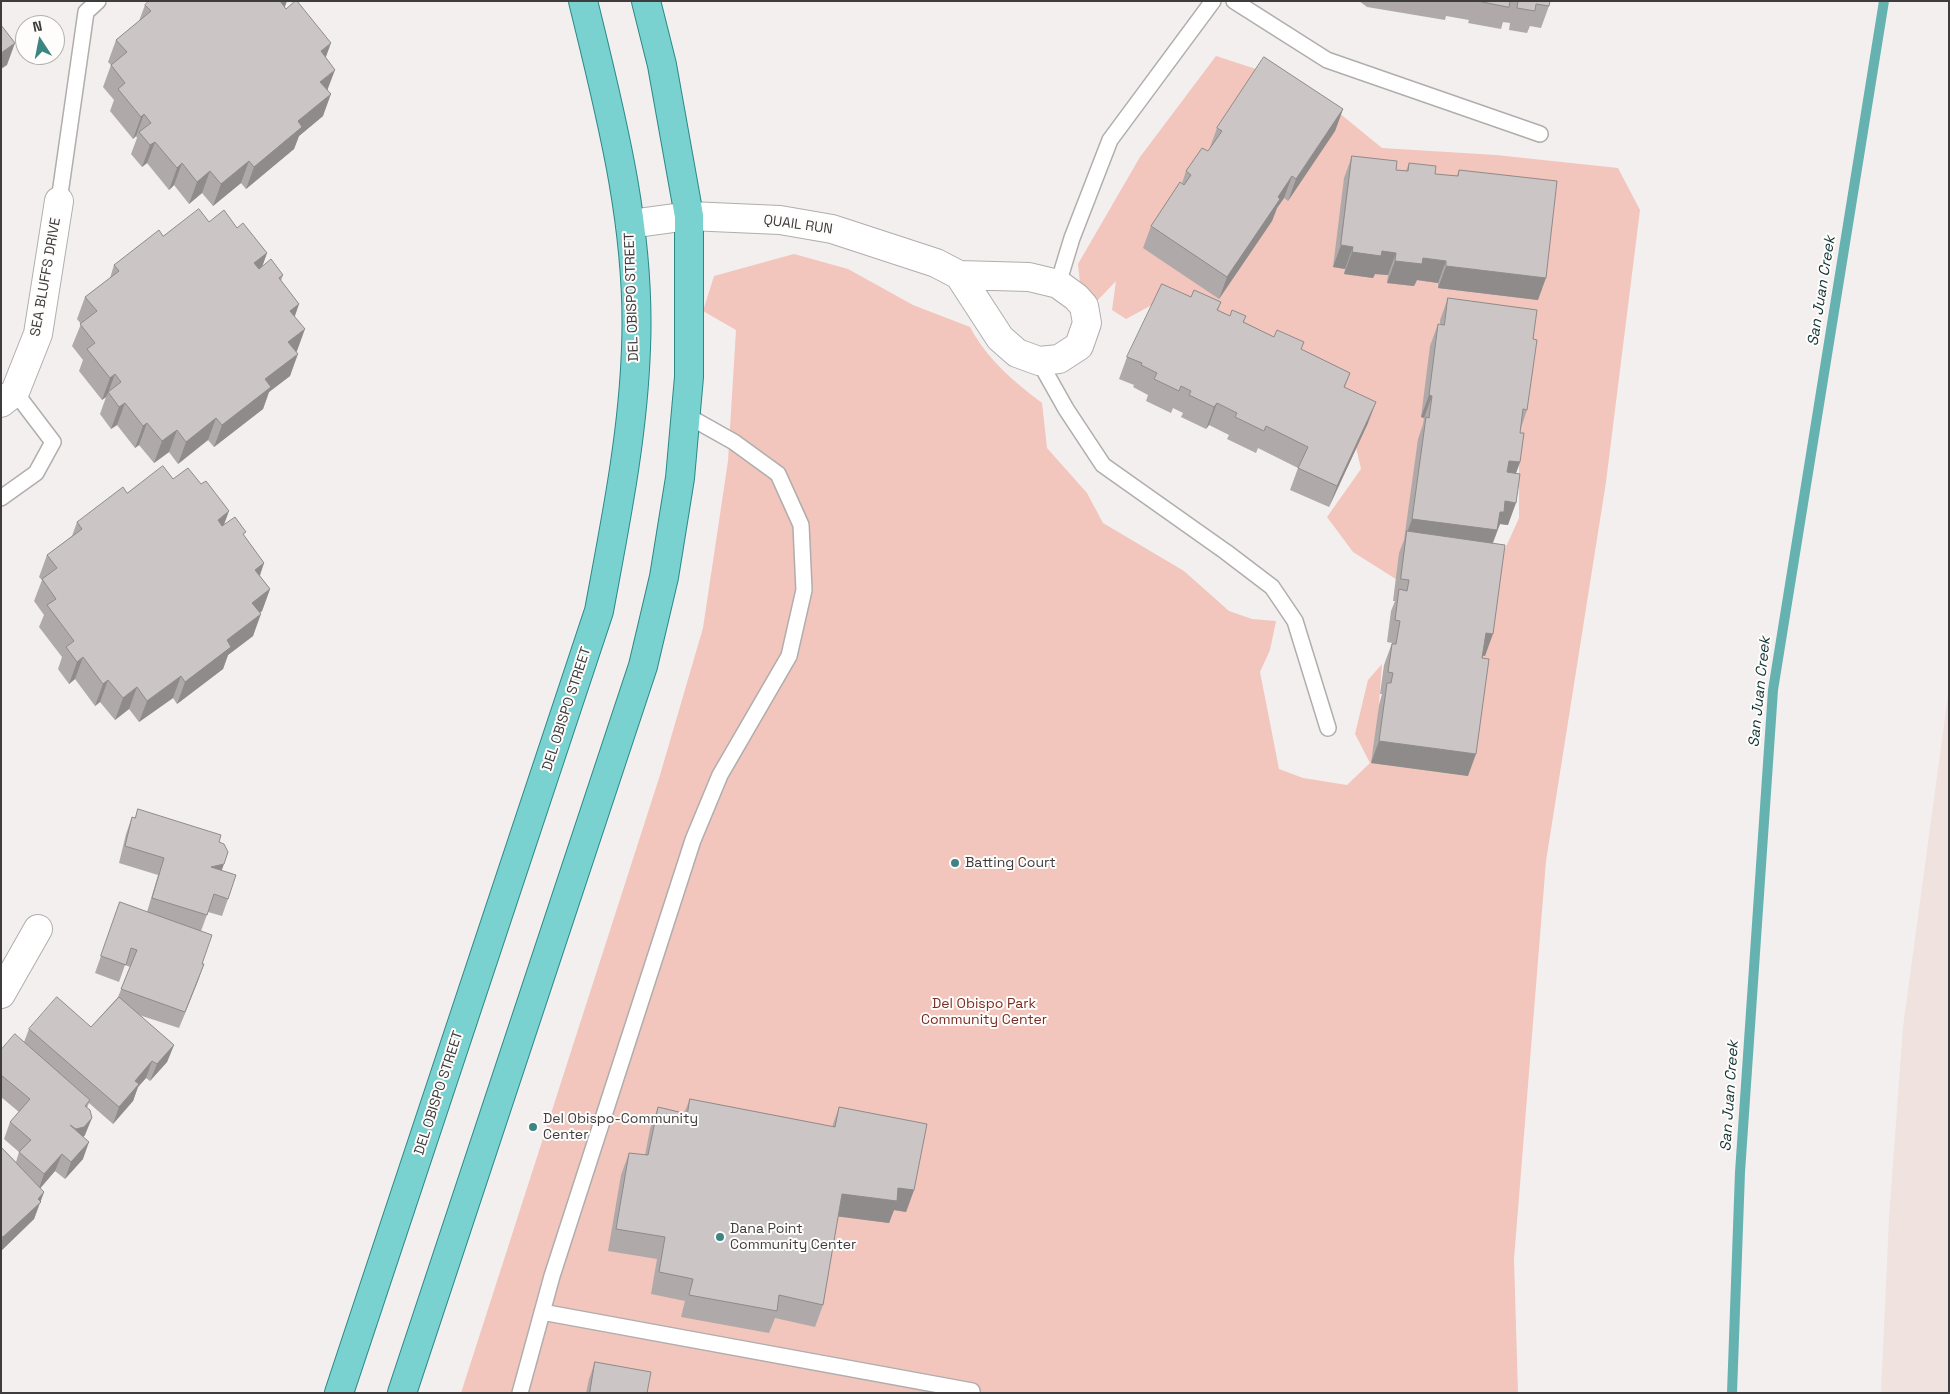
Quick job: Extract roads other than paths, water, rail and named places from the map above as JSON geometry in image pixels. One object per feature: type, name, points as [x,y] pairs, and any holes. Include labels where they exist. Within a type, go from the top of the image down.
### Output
[{"type":"main road","name":"DEL OBISPO STREET","points":[[339,1393],[599,610],[628,439],[636,348],[630,224],[616,134],[584,1]]},
{"type":"main road","points":[[402,1393],[643,666],[664,576],[680,478],[689,377],[689,216],[662,64],[646,1]]},
{"type":"street","name":"SEA BLUFFS DRIVE","points":[[8,398],[38,334],[59,201]]},
{"type":"street","name":"QUAIL RUN","points":[[630,224],[689,216],[780,220],[832,228],[936,263],[959,275],[1029,277],[1058,284],[1076,297],[1084,306],[1087,324],[1080,346],[1059,360],[1039,361],[1017,352],[1000,338],[959,275]]},
{"type":"street","points":[[1,994],[38,929]]},
{"type":"lane","points":[[59,201],[86,12],[98,1]]},
{"type":"lane","points":[[1058,284],[1072,238],[1110,140],[1212,1]]},
{"type":"lane","points":[[1234,1],[1327,60],[1540,134]]},
{"type":"lane","points":[[1039,361],[1066,410],[1103,465],[1272,587],[1294,621],[1328,728]]},
{"type":"lane","points":[[1,498],[36,473],[53,442],[8,398]]},
{"type":"lane","points":[[520,1393],[542,1312],[693,840],[720,775],[789,656],[804,590],[801,525],[778,474],[734,442],[686,415]]},
{"type":"lane","points":[[542,1312],[976,1392]]},
{"type":"waterway","name":"San Juan Creek","points":[[1732,1393],[1740,1172],[1773,690],[1884,1]]},
{"type":"place","name":"Batting Court","points":[[955,863]]},
{"type":"place","name":"Del Obispo-Community Center","points":[[533,1127]]},
{"type":"place","name":"Dana Point Community Center","points":[[720,1237]]},
{"type":"park label","name":"Del Obispo Park Community Center","points":[[984,1012]]}]
